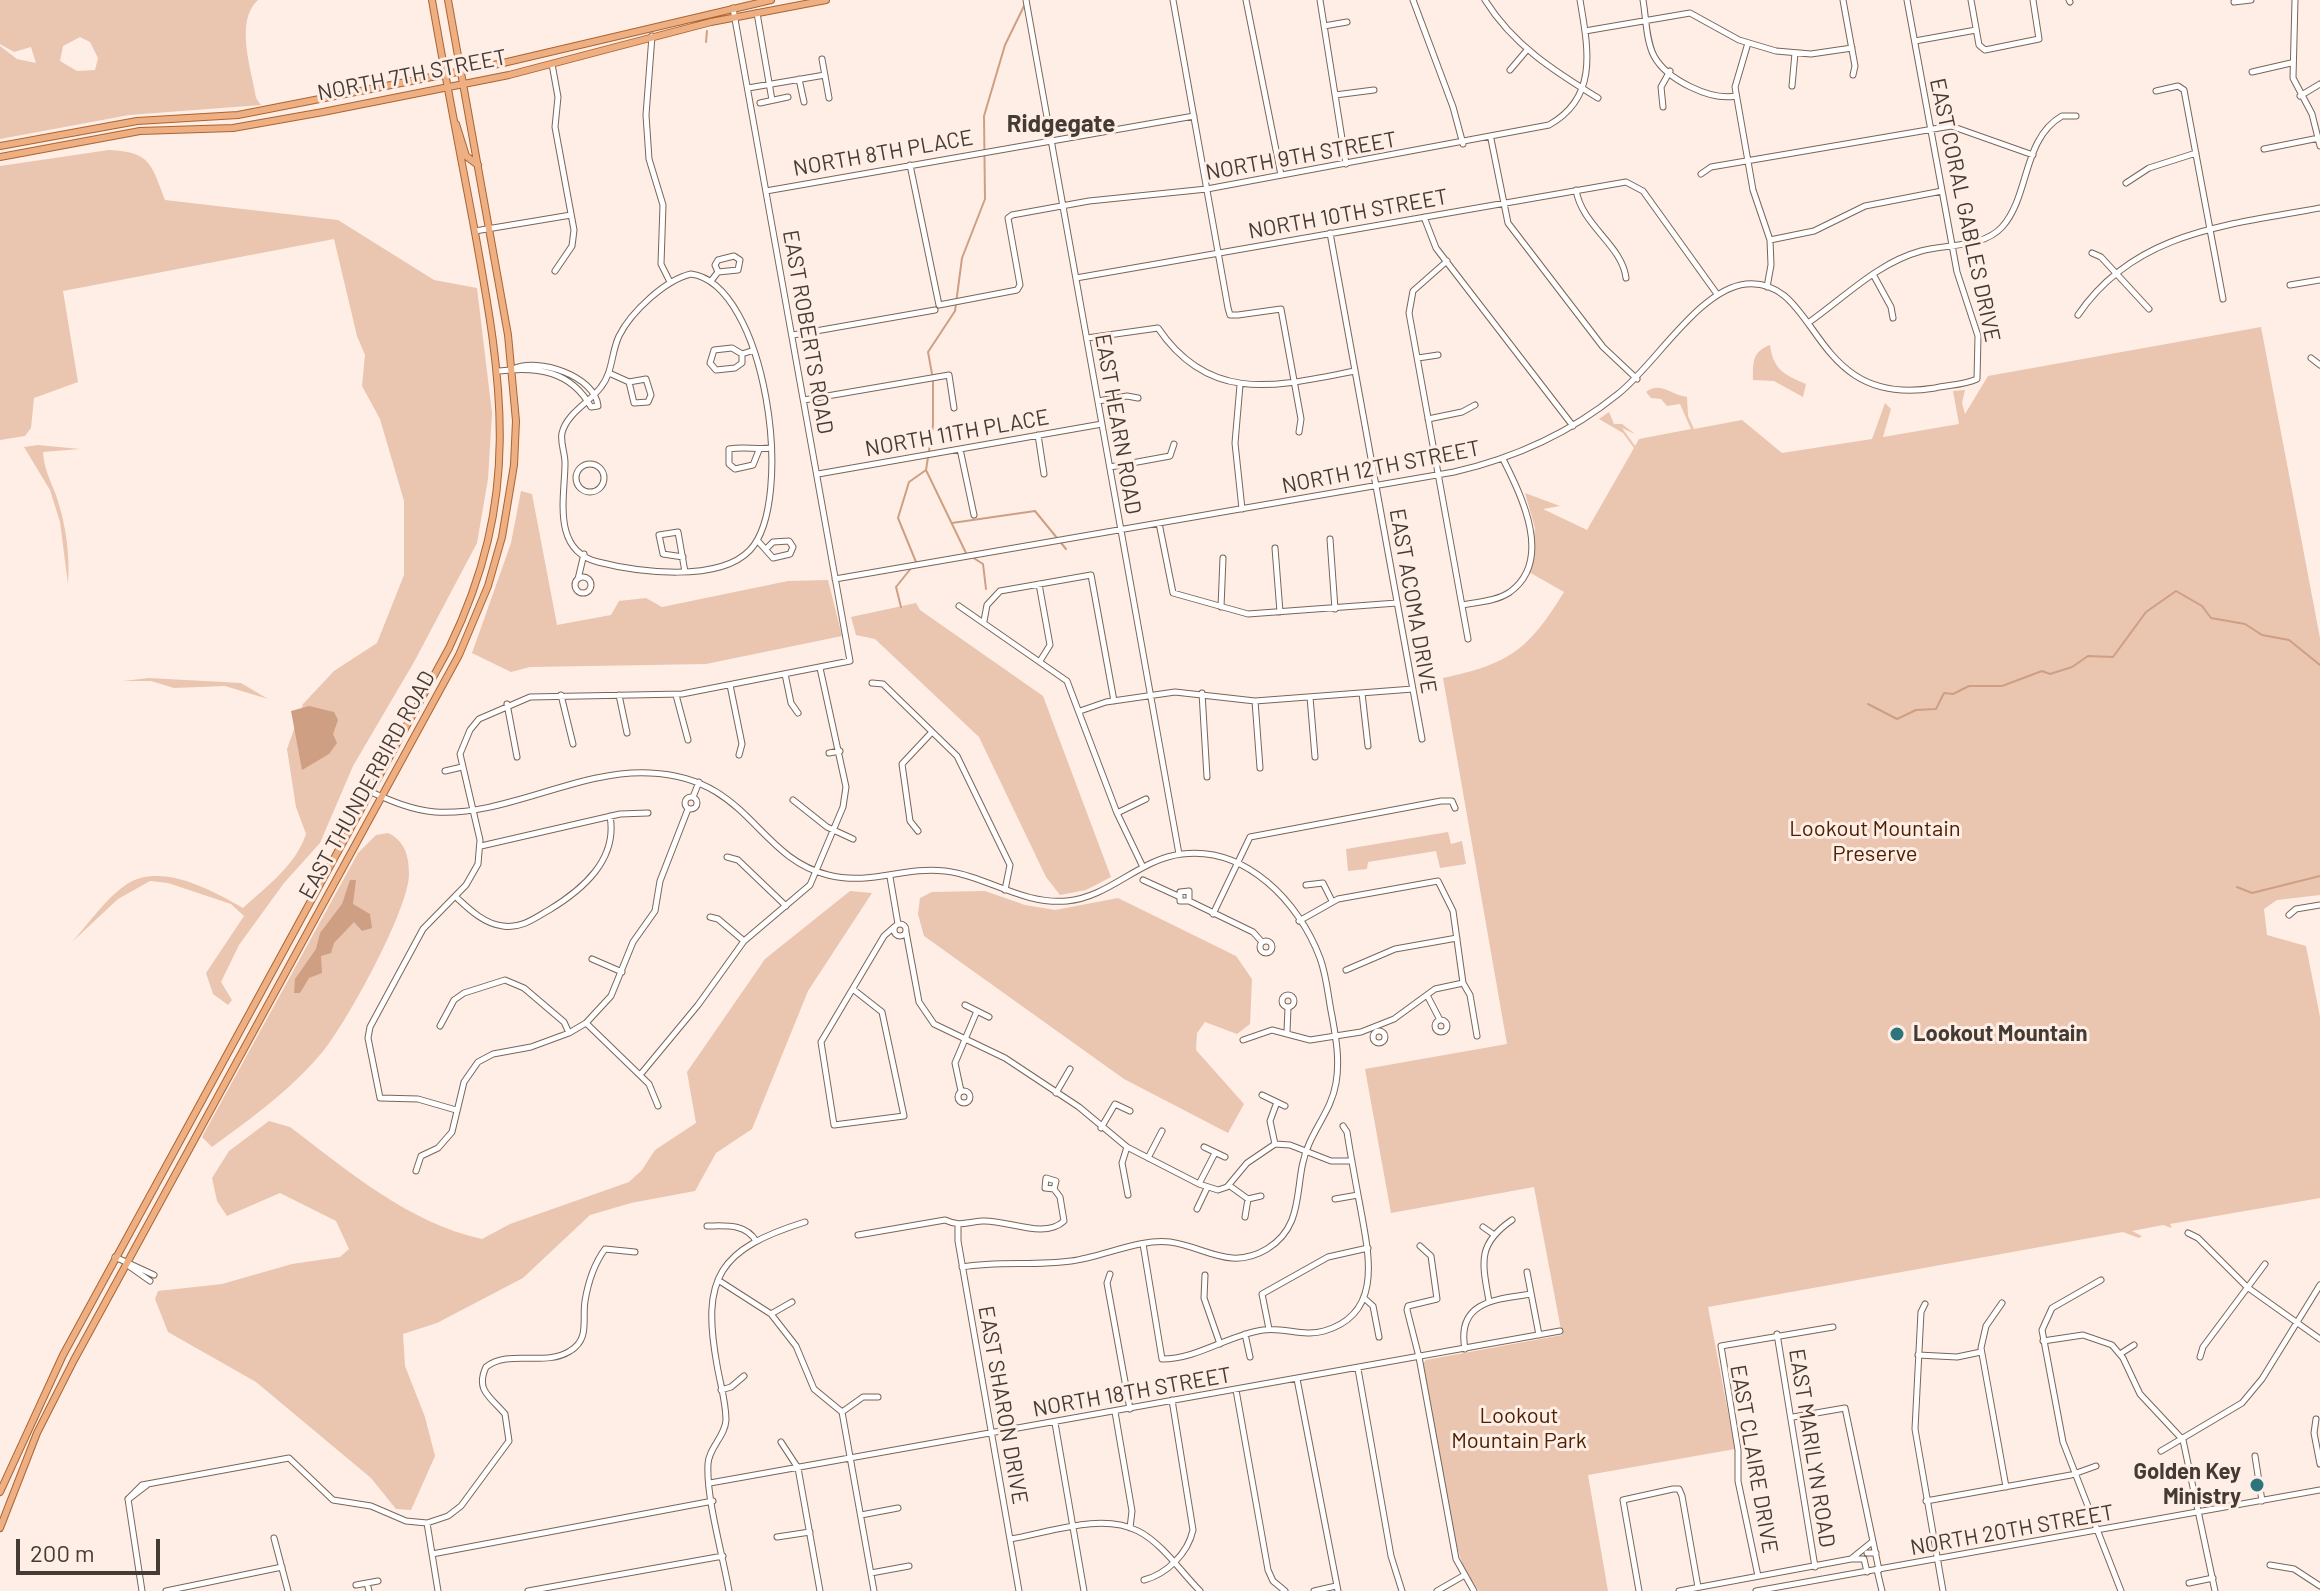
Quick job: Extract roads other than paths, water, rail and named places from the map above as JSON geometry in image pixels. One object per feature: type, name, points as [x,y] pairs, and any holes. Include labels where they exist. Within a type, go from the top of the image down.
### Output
[{"type":"main road","name":"EAST THUNDERBIRD ROAD","points":[[0,1492],[44,1392],[115,1257],[449,648],[484,559],[500,466],[499,371],[432,0]]},
{"type":"main road","name":"EAST THUNDERBIRD ROAD","points":[[0,1528],[37,1433],[125,1263],[459,655],[488,586],[506,520],[514,465],[513,369],[448,0]]},
{"type":"main road","name":"NORTH 7TH STREET","points":[[0,146],[137,121],[232,116],[461,72],[770,0]]},
{"type":"main road","name":"NORTH 7TH STREET","points":[[0,157],[140,131],[233,128],[463,84],[735,17],[826,0]]},
{"type":"main road","points":[[454,121],[461,131],[466,156],[478,165]]},
{"type":"main road","points":[[463,166],[479,173]]},
{"type":"street","points":[[770,0],[771,10]]},
{"type":"street","name":"EAST HEARN ROAD","points":[[1026,0],[1179,854]]},
{"type":"street","points":[[1173,0],[1230,315],[1281,309],[1301,419],[1299,432]]},
{"type":"street","points":[[1246,0],[1281,175]]},
{"type":"street","points":[[1320,0],[1346,164]]},
{"type":"street","points":[[1413,0],[1453,107],[1463,144]]},
{"type":"street","points":[[1485,0],[1498,21],[1527,50],[1598,98]]},
{"type":"street","points":[[1580,0],[1589,63],[1583,89]]},
{"type":"street","points":[[1643,0],[1654,55],[1670,71],[1716,97],[1736,96]]},
{"type":"street","points":[[1843,0],[1852,48],[1853,75]]},
{"type":"street","name":"EAST CORAL GABLES DRIVE","points":[[1808,323],[1832,358],[1851,374],[1879,386],[1916,391],[1977,379],[1977,326],[1959,281],[1907,0]]},
{"type":"street","points":[[1971,0],[1981,49],[2039,39],[2033,0]]},
{"type":"street","points":[[2234,2],[2251,0]]},
{"type":"street","points":[[2295,0],[2297,27],[2291,63],[2300,96],[2312,114],[2320,146]]},
{"type":"street","name":"EAST ROBERTS ROAD","points":[[733,7],[850,661],[820,668]]},
{"type":"street","points":[[757,13],[772,100]]},
{"type":"street","points":[[1585,31],[1690,13],[1748,43],[1795,53],[1852,48]]},
{"type":"street","points":[[1324,26],[1347,22]]},
{"type":"street","points":[[650,27],[652,38],[646,115],[649,159],[663,205],[661,264],[670,282]]},
{"type":"street","points":[[1915,41],[1976,30]]},
{"type":"street","points":[[1748,43],[1735,77],[1736,96],[1753,190],[1770,240],[1771,265],[1767,287]]},
{"type":"street","points":[[1510,70],[1527,50]]},
{"type":"street","points":[[1792,86],[1795,53]]},
{"type":"street","points":[[822,59],[829,98]]},
{"type":"street","points":[[2252,72],[2291,63]]},
{"type":"street","points":[[552,64],[558,97],[555,127],[571,215],[572,246],[555,271]]},
{"type":"street","points":[[1663,107],[1661,87],[1670,71]]},
{"type":"street","points":[[748,88],[825,75]]},
{"type":"street","points":[[799,79],[804,102]]},
{"type":"street","points":[[2300,96],[2320,84]]},
{"type":"street","points":[[2156,91],[2178,86],[2184,90],[2223,299]]},
{"type":"street","name":"NORTH 9TH STREET","points":[[937,307],[1019,288],[1008,218],[1063,206],[1207,189],[1491,139],[1549,125],[1572,107],[1583,89]]},
{"type":"street","points":[[1335,95],[1374,90]]},
{"type":"street","points":[[760,103],[788,97]]},
{"type":"street","points":[[1717,294],[1744,285],[1767,287],[1790,299],[1808,323],[1843,293],[1917,252],[1984,239],[2003,226],[2042,134],[2054,120],[2066,115],[2076,116]]},
{"type":"street","name":"NORTH 8TH PLACE","points":[[766,191],[1203,117]]},
{"type":"street","points":[[1701,174],[1711,167],[1748,160],[1956,126],[2033,155]]},
{"type":"street","points":[[2264,149],[2319,138]]},
{"type":"street","points":[[1491,139],[1508,223],[1603,347],[1637,379]]},
{"type":"street","points":[[2126,183],[2149,168],[2196,153]]},
{"type":"street","points":[[793,335],[937,307],[910,165]]},
{"type":"street","name":"NORTH 10TH STREET","points":[[1076,278],[1626,182],[1643,191],[1717,294]]},
{"type":"street","points":[[1576,190],[1582,213],[1624,267],[1626,278]]},
{"type":"street","points":[[1770,240],[1814,231],[1865,206],[1942,191]]},
{"type":"street","points":[[2078,315],[2116,273],[2161,244],[2209,229],[2320,208]]},
{"type":"street","points":[[475,231],[571,215]]},
{"type":"street","points":[[1424,217],[1430,239],[1573,426]]},
{"type":"street","name":"EAST ACOMA DRIVE","points":[[1330,233],[1422,739]]},
{"type":"street","points":[[2092,253],[2116,273],[2149,309]]},
{"type":"street","points":[[711,281],[718,272],[738,270],[740,260],[734,256],[718,260],[715,265],[718,272]]},
{"type":"street","points":[[1447,261],[1421,281],[1410,298],[1428,419],[1468,639]]},
{"type":"street","points":[[691,274],[711,281],[736,312],[754,350],[771,448],[770,493],[757,540],[731,563],[685,572],[594,562],[564,529],[561,436],[568,421],[594,395],[609,373],[618,338],[625,326],[670,282],[691,274]]},
{"type":"street","points":[[1874,276],[1891,307],[1893,318]]},
{"type":"street","points":[[2290,285],[2320,280]]},
{"type":"street","name":"NORTH 12TH STREET","points":[[835,579],[1439,475],[1503,459],[1573,426],[1637,379],[1717,294]]},
{"type":"street","points":[[1087,338],[1158,328],[1195,366],[1240,385],[1265,387],[1355,371]]},
{"type":"street","points":[[742,354],[742,363],[735,368],[716,370],[710,363],[714,350],[732,348],[742,354],[754,350]]},
{"type":"street","points":[[1418,358],[1438,355]]},
{"type":"street","points":[[2311,358],[2320,365]]},
{"type":"street","points":[[499,371],[534,364],[561,373],[594,395],[598,406],[592,408],[575,384],[561,373]]},
{"type":"street","points":[[609,373],[629,382],[643,378],[648,381],[651,395],[648,402],[634,403],[629,382]]},
{"type":"street","points":[[804,400],[949,375],[954,408]]},
{"type":"street","points":[[1240,385],[1235,443],[1242,509]]},
{"type":"street","points":[[1098,401],[1127,396],[1138,398]]},
{"type":"street","points":[[1428,419],[1462,412],[1475,405]]},
{"type":"street","name":"NORTH 11TH PLACE","points":[[818,474],[1102,424]]},
{"type":"street","points":[[1038,435],[1044,474]]},
{"type":"street","points":[[1110,467],[1170,456],[1174,444]]},
{"type":"street","points":[[759,450],[753,465],[735,469],[729,464],[729,449],[750,445],[759,450],[771,448]]},
{"type":"street","points":[[960,449],[974,515]]},
{"type":"street","points":[[1462,605],[1501,597],[1516,586],[1526,571],[1531,543],[1529,523],[1503,459]]},
{"type":"street","points":[[597,465],[603,470],[605,481],[601,487],[581,490],[573,476],[577,469],[597,465]]},
{"type":"street","points":[[564,475],[573,476]]},
{"type":"street","points":[[1159,523],[1173,593],[1248,614],[1397,603]]},
{"type":"street","points":[[683,557],[663,554],[659,535],[678,532],[683,557],[685,572]]},
{"type":"street","points":[[1330,539],[1335,609]]},
{"type":"street","points":[[757,540],[773,558],[790,554],[793,547],[789,541],[782,541],[773,542],[766,549]]},
{"type":"street","points":[[1275,548],[1280,612]]},
{"type":"street","points":[[578,579],[584,554]]},
{"type":"street","points":[[1221,607],[1223,558]]},
{"type":"street","points":[[984,621],[987,605],[995,594],[1091,575],[1114,701]]},
{"type":"street","points":[[1039,584],[1049,638],[1048,652],[1040,661]]},
{"type":"street","points":[[959,606],[1067,681],[1117,813],[1143,865]]},
{"type":"street","points":[[456,1110],[418,1099],[380,1098],[368,1038],[370,1027],[423,929],[456,897],[476,869],[481,846],[462,767],[462,744],[479,719],[507,704],[530,697],[676,695],[820,668],[840,751],[845,799],[816,871],[807,889],[744,941],[698,1005],[640,1075]]},
{"type":"street","points":[[785,674],[791,703],[798,713]]},
{"type":"street","points":[[872,683],[883,684],[957,756],[1010,865],[1005,890]]},
{"type":"street","points":[[730,685],[742,744],[739,755]]},
{"type":"street","points":[[1080,711],[1151,695],[1202,693],[1255,701],[1413,689]]},
{"type":"street","points":[[1202,693],[1207,777]]},
{"type":"street","points":[[1362,693],[1368,746]]},
{"type":"street","points":[[561,695],[573,744]]},
{"type":"street","points":[[619,695],[627,733]]},
{"type":"street","points":[[676,695],[688,740]]},
{"type":"street","points":[[1310,697],[1315,757]]},
{"type":"street","points":[[1255,701],[1260,768]]},
{"type":"street","points":[[507,704],[517,757]]},
{"type":"street","points":[[918,831],[910,821],[902,764],[932,732]]},
{"type":"street","points":[[829,753],[840,751]]},
{"type":"street","points":[[445,771],[462,767]]},
{"type":"street","points":[[371,792],[431,812],[474,808],[621,774],[664,774],[699,782],[730,799],[781,849],[816,871],[867,880],[946,871],[1031,900],[1068,901],[1101,891],[1143,865],[1179,854],[1208,853],[1237,861],[1267,882],[1299,921],[1318,953],[1336,1036],[1336,1085],[1331,1105],[1306,1152],[1297,1211],[1291,1226],[1262,1252],[1226,1259],[1171,1242],[1143,1244],[1073,1261],[1005,1262],[962,1267]]},
{"type":"street","points":[[416,1171],[421,1156],[438,1148],[452,1132],[467,1075],[485,1057],[543,1044],[569,1033],[586,1023],[611,996],[633,942],[655,911],[660,881],[688,809],[697,806],[693,797],[699,782]]},
{"type":"street","points":[[1117,813],[1146,799]]},
{"type":"street","points":[[793,800],[833,830],[853,839]]},
{"type":"street","points":[[1213,914],[1250,837],[1441,801],[1452,801],[1455,808]]},
{"type":"street","points":[[481,846],[610,816],[648,813]]},
{"type":"street","points":[[456,897],[494,924],[510,927],[531,921],[589,882],[611,837],[610,816]]},
{"type":"street","points":[[727,857],[738,860],[786,906]]},
{"type":"street","points":[[890,877],[898,937],[909,950]]},
{"type":"street","points":[[1143,880],[1178,896],[1183,903],[1189,901],[1253,932],[1262,942]]},
{"type":"street","points":[[1299,921],[1332,901],[1438,881],[1451,905],[1463,983],[1470,995],[1477,1036]]},
{"type":"street","points":[[1306,885],[1323,883],[1332,901]]},
{"type":"street","points":[[1178,896],[1186,890],[1191,895],[1189,901]]},
{"type":"street","points":[[2289,915],[2296,909],[2320,905]]},
{"type":"street","points":[[710,917],[718,919],[744,941]]},
{"type":"street","points":[[854,990],[882,1012],[904,1116],[834,1125],[821,1042],[884,938],[896,926],[904,926],[919,1002],[934,1024],[1005,1058],[1079,1107],[1127,1147],[1207,1188],[1218,1190],[1230,1186],[1247,1163],[1275,1144],[1331,1161],[1352,1161]]},
{"type":"street","points":[[884,938],[898,937],[906,932]]},
{"type":"street","points":[[1346,970],[1395,949],[1457,938]]},
{"type":"street","points":[[592,959],[622,972]]},
{"type":"street","points":[[440,1026],[454,1000],[464,993],[505,980],[515,982],[533,995],[564,1022],[569,1033]]},
{"type":"street","points":[[1243,1040],[1260,1031],[1287,1032],[1310,1040],[1376,1029],[1427,995],[1463,983]]},
{"type":"street","points":[[1427,995],[1440,1020]]},
{"type":"street","points":[[965,1005],[989,1017]]},
{"type":"street","points":[[1287,1032],[1288,1007]]},
{"type":"street","points":[[961,1091],[955,1063],[977,1011]]},
{"type":"street","points":[[586,1023],[615,1055],[640,1075],[655,1094],[658,1106]]},
{"type":"street","points":[[1056,1093],[1070,1069]]},
{"type":"street","points":[[1262,1095],[1285,1106]]},
{"type":"street","points":[[1275,1144],[1270,1121],[1277,1102]]},
{"type":"street","points":[[1101,1128],[1115,1104],[1130,1111]]},
{"type":"street","points":[[1143,1244],[1162,1359],[1190,1355],[1245,1334],[1269,1329],[1310,1333],[1329,1329],[1353,1314],[1364,1298],[1370,1279],[1368,1248],[1347,1132],[1343,1126]]},
{"type":"street","points":[[1148,1158],[1162,1131]]},
{"type":"street","points":[[1127,1147],[1122,1163],[1128,1195]]},
{"type":"street","points":[[1204,1147],[1225,1157]]},
{"type":"street","points":[[1199,1184],[1215,1153]]},
{"type":"street","points":[[1230,1186],[1248,1199],[1261,1196]]},
{"type":"street","points":[[1197,1209],[1207,1188]]},
{"type":"street","points":[[858,1235],[945,1220],[958,1225],[987,1221],[1033,1228],[1058,1226],[1064,1221],[1060,1197],[1054,1189]]},
{"type":"street","points":[[1335,1199],[1358,1195]]},
{"type":"street","points":[[1245,1217],[1248,1199]]},
{"type":"street","points":[[1489,1301],[1483,1265],[1493,1234],[1512,1220]]},
{"type":"street","points":[[729,1591],[710,1483],[709,1459],[725,1425],[709,1314],[718,1280],[735,1257],[756,1241],[805,1222]]},
{"type":"street","name":"EAST SHARON DRIVE","points":[[958,1225],[962,1267],[1019,1591]]},
{"type":"street","points":[[707,1226],[740,1228],[750,1233],[756,1241]]},
{"type":"street","points":[[1483,1227],[1493,1234]]},
{"type":"street","points":[[2188,1233],[2198,1238],[2247,1287],[2320,1339]]},
{"type":"street","points":[[1420,1246],[1431,1256],[1438,1296],[1436,1302],[1408,1306],[1452,1541],[1463,1576],[1474,1591]]},
{"type":"street","points":[[1269,1329],[1262,1294],[1328,1257],[1368,1248]]},
{"type":"street","points":[[142,1591],[128,1499],[148,1485],[289,1458],[333,1500],[371,1506],[406,1521],[427,1523],[448,1516],[461,1506],[509,1441],[505,1414],[486,1397],[482,1387],[486,1367],[495,1360],[557,1357],[575,1347],[584,1334],[585,1303],[597,1260],[605,1249],[635,1252]]},
{"type":"street","points":[[115,1257],[152,1278]]},
{"type":"street","points":[[2200,1357],[2203,1347],[2265,1264]]},
{"type":"street","points":[[1527,1272],[1539,1335]]},
{"type":"street","points":[[1110,1274],[1107,1283],[1130,1409]]},
{"type":"street","points":[[1205,1275],[1204,1298],[1220,1344]]},
{"type":"street","points":[[718,1280],[771,1314],[796,1346],[814,1389],[842,1412],[874,1591]]},
{"type":"street","points":[[2101,1280],[2052,1308],[2043,1322],[2043,1341],[2061,1433],[2119,1591]]},
{"type":"street","points":[[2161,1451],[2242,1403],[2262,1379],[2320,1285]]},
{"type":"street","points":[[1465,1349],[1464,1325],[1473,1311],[1489,1301],[1531,1294]]},
{"type":"street","points":[[1364,1298],[1373,1306],[1379,1337]]},
{"type":"street","points":[[771,1314],[792,1302]]},
{"type":"street","points":[[2002,1303],[1986,1326],[1981,1352],[2006,1487]]},
{"type":"street","points":[[1925,1304],[1921,1312],[1915,1429],[1943,1591]]},
{"type":"street","points":[[1777,1334],[1833,1327]]},
{"type":"street","name":"NORTH 18TH STREET","points":[[710,1483],[1560,1331]]},
{"type":"street","points":[[1245,1334],[1250,1357]]},
{"type":"street","name":"EAST CLAIRE DRIVE","points":[[1758,1576],[1738,1481],[1738,1450],[1721,1346],[1777,1334]]},
{"type":"street","name":"EAST MARILYN ROAD","points":[[1777,1334],[1793,1417],[1815,1567]]},
{"type":"street","points":[[2043,1341],[2091,1335],[2105,1340],[2120,1354],[2140,1394],[2183,1440],[2215,1591]]},
{"type":"street","points":[[2120,1354],[2134,1345]]},
{"type":"street","points":[[1918,1355],[1957,1357],[1981,1352]]},
{"type":"street","points":[[1358,1368],[1391,1556],[1402,1591]]},
{"type":"street","points":[[721,1390],[731,1387],[744,1376]]},
{"type":"street","points":[[1297,1379],[1337,1588],[1314,1591]]},
{"type":"street","points":[[1236,1389],[1268,1570],[1273,1581],[1285,1591]]},
{"type":"street","points":[[842,1412],[863,1397],[878,1397]]},
{"type":"street","points":[[1144,1580],[1163,1573],[1173,1563],[1187,1548],[1193,1530],[1172,1400]]},
{"type":"street","points":[[1793,1417],[1845,1408],[1870,1544],[1876,1553],[1882,1591]]},
{"type":"street","points":[[1115,1412],[1132,1511],[1130,1528]]},
{"type":"street","points":[[2316,1419],[2314,1433],[2320,1464]]},
{"type":"street","points":[[1055,1423],[1084,1591]]},
{"type":"street","points":[[781,1442],[798,1468],[820,1591]]},
{"type":"street","points":[[2255,1456],[2262,1501]]},
{"type":"street","points":[[1926,1501],[2077,1473],[2096,1466]]},
{"type":"street","points":[[1639,1591],[1623,1500],[1679,1489],[1698,1587]]},
{"type":"street","name":"NORTH 20TH STREET","points":[[1756,1591],[2320,1490]]},
{"type":"street","points":[[432,1554],[713,1501]]},
{"type":"street","points":[[861,1515],[898,1508]]},
{"type":"street","points":[[427,1523],[438,1591]]},
{"type":"street","points":[[1010,1539],[1106,1523],[1130,1528],[1153,1542],[1200,1591]]},
{"type":"street","points":[[777,1537],[810,1532]]},
{"type":"street","points":[[274,1538],[288,1591]]},
{"type":"street","points":[[1867,1572],[1866,1556],[1870,1544]]},
{"type":"street","points":[[1851,1559],[1870,1544]]},
{"type":"street","points":[[1679,1591],[1876,1553]]},
{"type":"street","points":[[528,1591],[723,1556]]},
{"type":"street","points":[[2270,1565],[2294,1569],[2320,1586]]},
{"type":"street","points":[[871,1573],[909,1566]]},
{"type":"street","points":[[166,1591],[282,1567]]},
{"type":"street","points":[[1437,1591],[1463,1576]]},
{"type":"street","points":[[2189,1583],[2213,1578]]},
{"type":"street","points":[[356,1585],[378,1581]]},
{"type":"street","points":[[367,1583],[369,1591]]},
{"type":"waterway","points":[[932,374],[928,352],[955,311],[962,258],[985,199],[984,116],[1005,45],[1025,4]]},
{"type":"waterway","points":[[706,42],[707,31]]},
{"type":"waterway","points":[[916,562],[898,518],[909,482],[926,470],[933,425],[933,381]]},
{"type":"waterway","points":[[926,470],[966,553]]},
{"type":"waterway","points":[[952,523],[1035,511],[1066,549]]},
{"type":"waterway","points":[[972,557],[983,564],[986,589]]},
{"type":"waterway","points":[[901,607],[896,587],[912,567]]},
{"type":"waterway","points":[[1868,704],[1897,719],[1916,710],[1936,709],[1944,693],[1953,694],[1969,686],[2002,686],[2042,671],[2050,674],[2072,667],[2088,656],[2113,657],[2146,612],[2176,591],[2202,606],[2211,618],[2245,624],[2262,635],[2289,640],[2320,665]]},
{"type":"waterway","points":[[2237,887],[2252,893],[2320,876]]},
{"type":"place","name":"Lookout Mountain","points":[[1897,1034]]},
{"type":"place","name":"Golden Key Ministry","points":[[2257,1485]]},
{"type":"district","name":"Ridgegate","points":[[1061,124]]},
{"type":"park label","name":"Lookout Mountain Preserve","points":[[1875,842]]},
{"type":"park label","name":"Lookout Mountain Park","points":[[1519,1428]]}]
